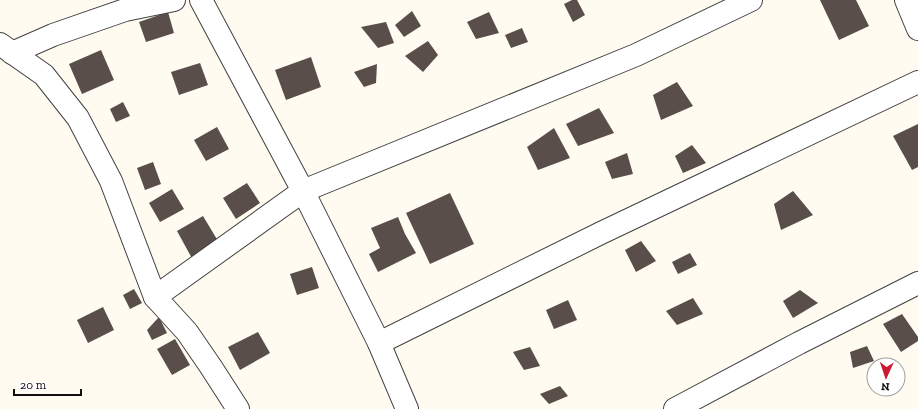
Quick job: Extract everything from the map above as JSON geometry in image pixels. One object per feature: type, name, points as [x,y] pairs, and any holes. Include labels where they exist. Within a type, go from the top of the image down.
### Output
[{"type":"street","points":[[6,48],[53,35],[125,10],[174,0]]},
{"type":"street","points":[[201,0],[303,191],[379,343],[407,409]]},
{"type":"street","points":[[155,297],[303,191],[636,55],[752,0]]},
{"type":"street","points":[[906,0],[918,29]]},
{"type":"street","points":[[6,48],[44,75],[78,118],[111,181],[155,297],[186,332],[238,409]]},
{"type":"street","points":[[379,343],[601,233],[918,82]]},
{"type":"street","points":[[675,409],[799,343],[918,283]]},
{"type":"building","points":[[572,0],[577,0],[585,15],[573,22],[564,4]]},
{"type":"building","points":[[820,0],[856,0],[869,26],[839,40]]},
{"type":"building","points":[[412,11],[421,26],[404,37],[395,25]]},
{"type":"building","points":[[168,12],[174,33],[146,42],[139,22]]},
{"type":"building","points":[[489,12],[499,33],[476,39],[467,22]]},
{"type":"building","points":[[386,22],[394,43],[378,48],[361,27]]},
{"type":"building","points":[[522,28],[528,42],[511,48],[505,35]]},
{"type":"building","points":[[428,41],[438,55],[423,72],[405,56]]},
{"type":"building","points":[[101,50],[114,80],[82,94],[69,64]]},
{"type":"building","points":[[311,57],[321,87],[286,100],[275,70]]},
{"type":"building","points":[[200,63],[208,85],[179,95],[171,72]]},
{"type":"building","points":[[377,64],[376,83],[364,87],[354,72]]},
{"type":"building","points":[[677,82],[693,106],[661,120],[653,95]]},
{"type":"building","points":[[123,102],[130,116],[116,122],[110,109]]},
{"type":"building","points":[[599,108],[614,133],[578,146],[566,124]]},
{"type":"building","points":[[918,124],[918,167],[912,170],[893,136]]},
{"type":"building","points":[[217,127],[229,149],[206,161],[194,140]]},
{"type":"building","points":[[554,128],[570,158],[538,170],[527,147]]},
{"type":"building","points":[[692,145],[706,163],[683,173],[675,156]]},
{"type":"building","points":[[627,153],[633,174],[612,179],[605,162]]},
{"type":"building","points":[[153,162],[161,184],[145,190],[137,168]]},
{"type":"building","points":[[247,183],[260,203],[236,219],[223,198]]},
{"type":"building","points":[[172,189],[184,209],[160,222],[149,203]]},
{"type":"building","points":[[793,191],[813,215],[781,230],[774,204]]},
{"type":"building","points":[[450,193],[474,244],[430,264],[406,213]]},
{"type":"building","points":[[203,216],[221,246],[194,262],[177,231]]},
{"type":"building","points":[[398,217],[405,234],[416,253],[378,272],[369,254],[380,248],[371,228]]},
{"type":"building","points":[[641,241],[656,261],[636,272],[625,250]]},
{"type":"building","points":[[690,253],[697,265],[678,274],[672,262]]},
{"type":"building","points":[[312,267],[319,288],[297,295],[290,274]]},
{"type":"building","points":[[134,289],[142,303],[130,309],[123,295]]},
{"type":"building","points":[[800,290],[818,303],[793,318],[783,301]]},
{"type":"building","points":[[693,298],[703,314],[677,325],[666,311]]},
{"type":"building","points":[[568,300],[577,320],[554,329],[546,310]]},
{"type":"building","points":[[103,307],[114,330],[88,343],[77,320]]},
{"type":"building","points":[[902,314],[918,337],[918,341],[901,352],[883,324]]},
{"type":"building","points":[[159,317],[167,333],[152,340],[147,330]]},
{"type":"building","points":[[258,332],[270,353],[240,370],[228,347]]},
{"type":"building","points":[[175,339],[190,365],[172,375],[157,349]]},
{"type":"building","points":[[867,346],[872,357],[866,357],[866,364],[853,368],[850,352]]},
{"type":"building","points":[[530,347],[540,366],[524,370],[513,352]]},
{"type":"building","points":[[560,386],[568,396],[549,404],[540,394]]}]
